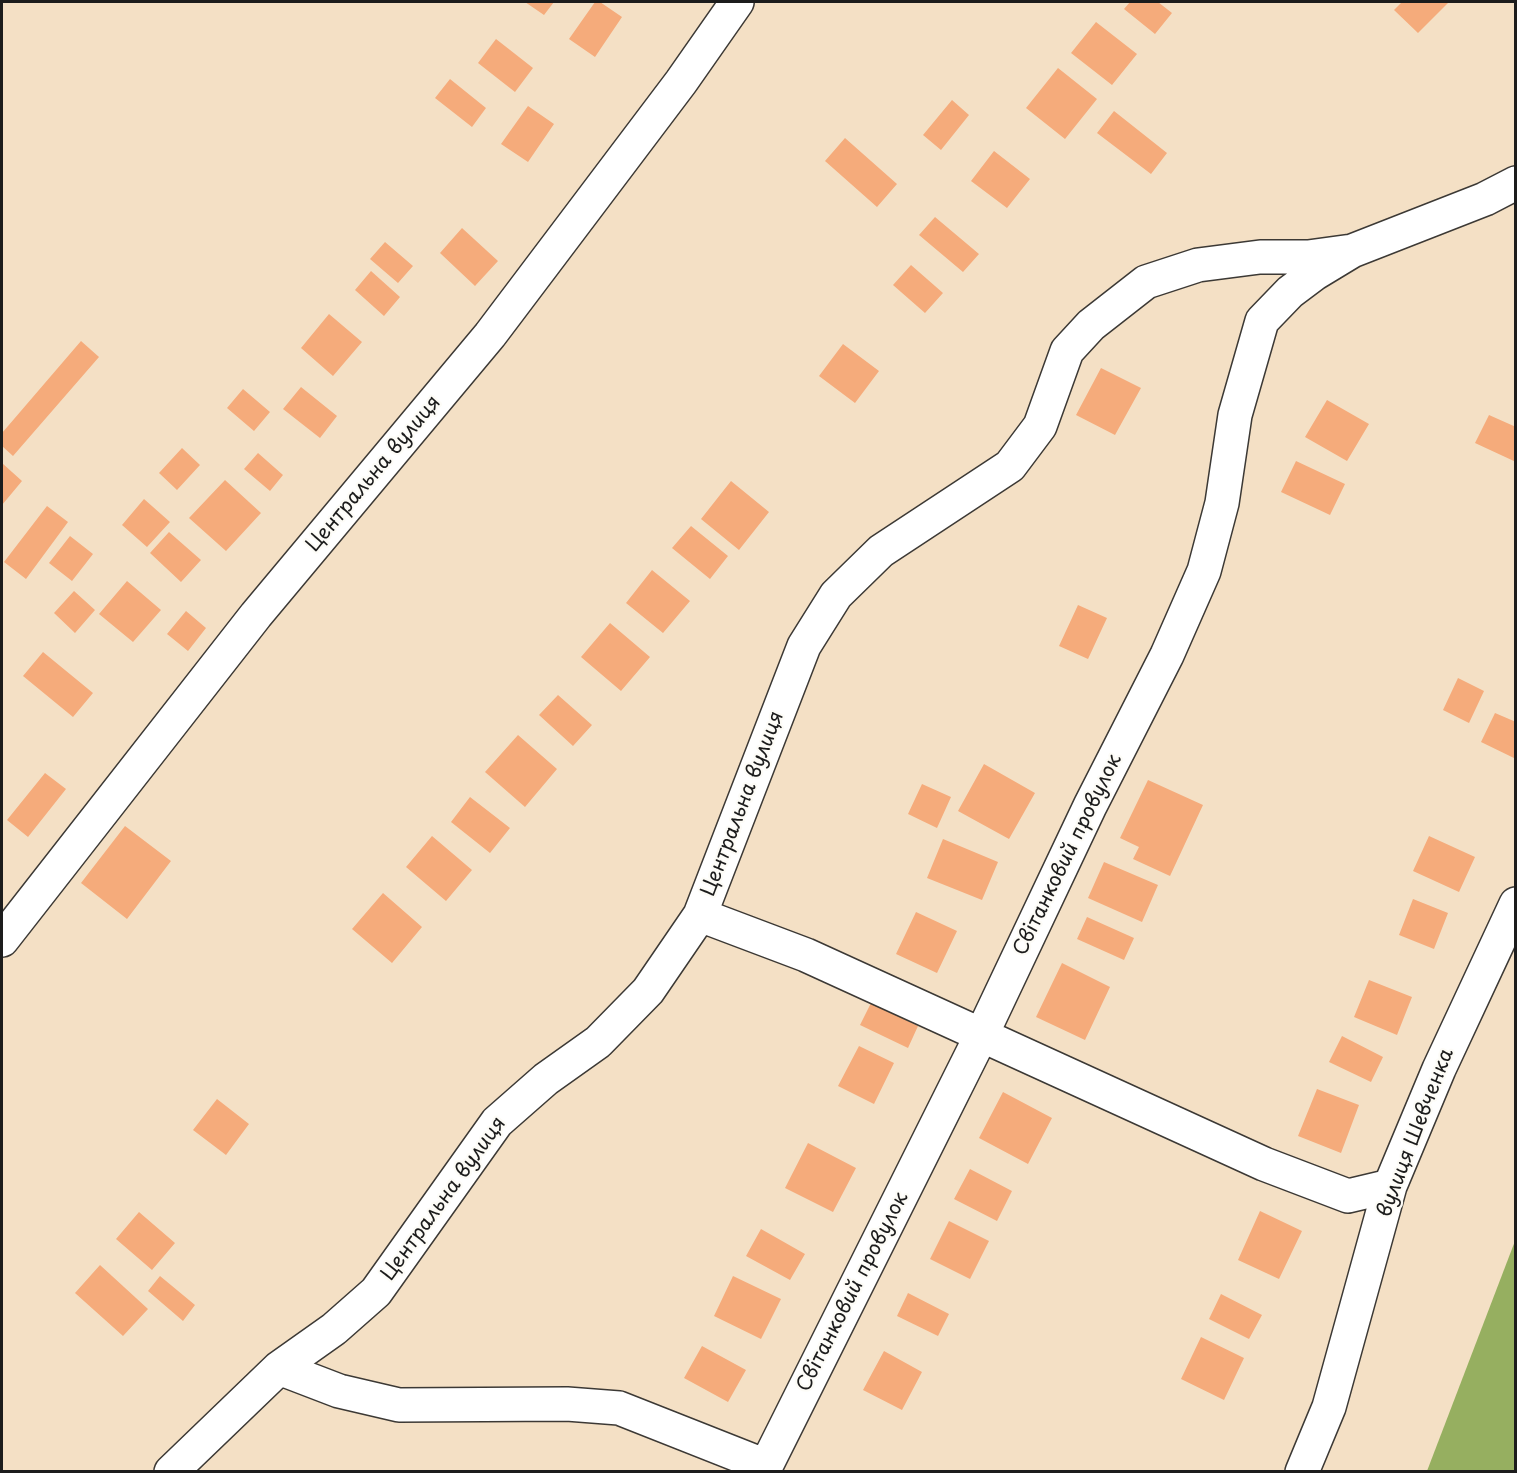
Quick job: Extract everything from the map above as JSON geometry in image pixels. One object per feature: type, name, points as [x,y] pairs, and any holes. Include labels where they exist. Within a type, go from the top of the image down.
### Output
[{"type":"street","name":"Центральна вулиця","points":[[2,940],[256,615],[490,335],[681,82],[737,2]]},
{"type":"street","points":[[1352,251],[1485,199],[1515,183]]},
{"type":"street","name":"Центральна вулиця","points":[[171,1472],[279,1368],[334,1329],[376,1292],[497,1122],[546,1079],[598,1042],[648,991],[700,915],[804,646],[836,595],[881,551],[1010,466],[1040,426],[1067,351],[1090,325],[1146,282],[1198,265],[1260,257],[1308,257],[1352,251]]},
{"type":"street","name":"Світанковий провулок","points":[[764,1469],[982,1034],[1090,806],[1167,655],[1204,571],[1222,503],[1235,415],[1262,321],[1290,292],[1352,251]]},
{"type":"street","name":"вулиця Шевченка","points":[[1302,1472],[1329,1407],[1390,1186],[1439,1070],[1515,904]]},
{"type":"street","points":[[700,915],[806,955],[1264,1164],[1348,1196],[1390,1186]]},
{"type":"street","points":[[279,1368],[339,1391],[399,1405],[567,1404],[619,1408],[764,1469]]},
{"type":"green space","points":[[1515,1241],[1515,1471],[1427,1471]]},
{"type":"building","points":[[525,2],[554,2],[544,15]]},
{"type":"building","points":[[595,2],[600,2],[622,17],[595,57],[569,39]]},
{"type":"building","points":[[1130,2],[1158,2],[1172,13],[1155,34],[1124,9]]},
{"type":"building","points":[[1402,2],[1449,2],[1418,33],[1394,10]]},
{"type":"building","points":[[1096,22],[1137,54],[1112,85],[1071,53]]},
{"type":"building","points":[[496,39],[533,68],[515,92],[478,63]]},
{"type":"building","points":[[1058,68],[1097,99],[1065,139],[1026,108]]},
{"type":"building","points":[[450,79],[486,108],[472,127],[435,98]]},
{"type":"building","points":[[952,100],[969,115],[941,150],[923,135]]},
{"type":"building","points":[[528,106],[554,124],[528,162],[501,144]]},
{"type":"building","points":[[1114,111],[1167,153],[1151,174],[1097,133]]},
{"type":"building","points":[[845,138],[897,184],[877,207],[825,161]]},
{"type":"building","points":[[994,151],[1030,179],[1007,208],[971,181]]},
{"type":"building","points":[[935,217],[979,254],[963,272],[919,235]]},
{"type":"building","points":[[462,228],[498,261],[475,286],[440,253]]},
{"type":"building","points":[[385,242],[413,266],[398,283],[370,259]]},
{"type":"building","points":[[911,265],[943,293],[925,313],[893,285]]},
{"type":"building","points":[[371,271],[400,297],[384,316],[355,290]]},
{"type":"building","points":[[329,314],[362,342],[333,376],[301,348]]},
{"type":"building","points":[[81,341],[99,357],[13,456],[2,446],[2,433]]},
{"type":"building","points":[[843,344],[879,371],[855,403],[819,376]]},
{"type":"building","points":[[1101,368],[1141,388],[1115,435],[1076,415]]},
{"type":"building","points":[[301,387],[337,416],[320,438],[283,409]]},
{"type":"building","points":[[243,389],[270,412],[254,431],[227,408]]},
{"type":"building","points":[[1327,400],[1369,424],[1347,461],[1305,437]]},
{"type":"building","points":[[1489,415],[1516,427],[1516,462],[1475,443]]},
{"type":"building","points":[[182,448],[200,465],[177,490],[159,473]]},
{"type":"building","points":[[258,453],[283,475],[270,491],[244,469]]},
{"type":"building","points":[[1296,461],[1345,484],[1330,515],[1281,492]]},
{"type":"building","points":[[2,463],[22,481],[2,505]]},
{"type":"building","points":[[225,480],[261,513],[226,551],[189,518]]},
{"type":"building","points":[[731,481],[769,512],[739,550],[701,519]]},
{"type":"building","points":[[144,499],[170,522],[147,547],[122,525]]},
{"type":"building","points":[[47,506],[68,522],[26,579],[4,562]]},
{"type":"building","points":[[691,526],[728,556],[710,579],[672,548]]},
{"type":"building","points":[[169,532],[201,560],[181,582],[150,553]]},
{"type":"building","points":[[70,536],[93,554],[72,581],[49,563]]},
{"type":"building","points":[[652,570],[690,601],[663,633],[626,603]]},
{"type":"building","points":[[127,581],[161,610],[133,642],[99,614]]},
{"type":"building","points":[[74,591],[95,610],[75,633],[54,613]]},
{"type":"building","points":[[1078,605],[1107,618],[1088,659],[1059,646]]},
{"type":"building","points":[[186,611],[206,628],[188,651],[167,634]]},
{"type":"building","points":[[610,623],[650,657],[621,691],[581,657]]},
{"type":"building","points":[[43,652],[93,693],[73,717],[23,676]]},
{"type":"building","points":[[1458,678],[1484,691],[1469,723],[1443,710]]},
{"type":"building","points":[[558,695],[592,725],[573,746],[539,715]]},
{"type":"building","points":[[1495,713],[1516,722],[1516,759],[1481,742]]},
{"type":"building","points":[[518,735],[557,769],[525,807],[485,772]]},
{"type":"building","points":[[984,764],[1035,793],[1009,839],[958,811]]},
{"type":"building","points":[[45,773],[66,789],[28,837],[7,820]]},
{"type":"building","points":[[1148,780],[1203,805],[1170,876],[1133,859],[1139,847],[1120,838]]},
{"type":"building","points":[[922,784],[951,797],[937,828],[908,814]]},
{"type":"building","points":[[470,797],[510,828],[490,853],[451,822]]},
{"type":"building","points":[[125,826],[171,861],[127,919],[81,883]]},
{"type":"building","points":[[432,836],[472,870],[446,901],[406,867]]},
{"type":"building","points":[[1429,836],[1475,857],[1459,892],[1413,871]]},
{"type":"building","points":[[943,839],[998,862],[982,900],[927,878]]},
{"type":"building","points":[[1104,862],[1158,885],[1142,922],[1088,898]]},
{"type":"building","points":[[383,893],[422,927],[392,963],[352,929]]},
{"type":"building","points":[[1413,899],[1448,913],[1434,949],[1399,935]]},
{"type":"building","points":[[916,912],[957,931],[937,973],[896,954]]},
{"type":"building","points":[[1087,917],[1134,938],[1124,960],[1077,939]]},
{"type":"building","points":[[1062,963],[1110,987],[1085,1040],[1036,1017]]},
{"type":"building","points":[[1369,980],[1412,997],[1397,1035],[1354,1017]]},
{"type":"building","points":[[871,1003],[918,1026],[908,1048],[860,1025]]},
{"type":"building","points":[[1342,1036],[1383,1057],[1371,1082],[1329,1062]]},
{"type":"building","points":[[859,1046],[894,1063],[874,1104],[838,1086]]},
{"type":"building","points":[[1317,1089],[1359,1105],[1341,1153],[1298,1136]]},
{"type":"building","points":[[1003,1092],[1052,1118],[1028,1164],[979,1138]]},
{"type":"building","points":[[217,1099],[249,1124],[226,1155],[193,1130]]},
{"type":"building","points":[[808,1143],[856,1168],[833,1212],[785,1188]]},
{"type":"building","points":[[970,1169],[1012,1191],[997,1221],[954,1199]]},
{"type":"building","points":[[1260,1211],[1302,1231],[1279,1279],[1238,1260]]},
{"type":"building","points":[[139,1212],[175,1243],[152,1270],[116,1239]]},
{"type":"building","points":[[949,1221],[989,1241],[970,1279],[930,1259]]},
{"type":"building","points":[[761,1229],[805,1254],[790,1280],[746,1256]]},
{"type":"building","points":[[100,1265],[148,1309],[123,1336],[75,1293]]},
{"type":"building","points":[[160,1276],[195,1305],[183,1321],[148,1291]]},
{"type":"building","points":[[733,1276],[781,1299],[761,1339],[714,1316]]},
{"type":"building","points":[[908,1293],[949,1314],[938,1336],[897,1316]]},
{"type":"building","points":[[1221,1294],[1262,1315],[1249,1339],[1209,1319]]},
{"type":"building","points":[[1201,1337],[1244,1358],[1224,1400],[1181,1379]]},
{"type":"building","points":[[702,1346],[746,1370],[728,1402],[684,1378]]},
{"type":"building","points":[[884,1351],[922,1372],[902,1410],[863,1390]]}]
